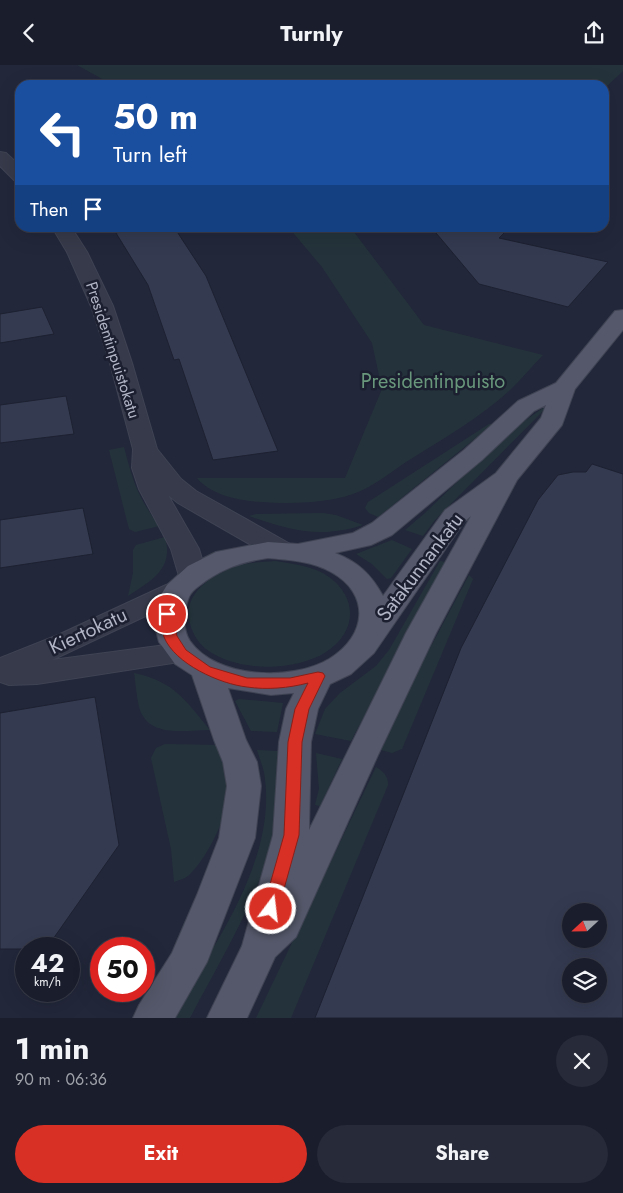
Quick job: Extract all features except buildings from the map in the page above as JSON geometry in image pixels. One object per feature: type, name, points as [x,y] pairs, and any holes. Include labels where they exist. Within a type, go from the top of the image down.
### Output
[{"type":"main road","name":"Satakunnankatu","points":[[371,635],[454,516],[505,478],[553,420],[564,388],[623,316]]},
{"type":"main road","name":"Satakunnankatu","points":[[291,551],[361,539],[382,529],[473,455],[526,406],[564,388]]},
{"type":"main road","points":[[261,946],[283,926],[361,755],[421,633],[505,478]]},
{"type":"main road","points":[[154,1018],[188,962],[216,895],[237,838],[244,786],[240,762],[194,662],[171,637],[167,614],[185,583],[204,567],[236,554],[268,550],[291,551],[323,558],[347,570],[366,588],[375,611],[371,635],[358,653],[338,667],[318,676],[290,683],[246,683],[194,662]]},
{"type":"main road","points":[[227,1018],[261,946],[292,835],[295,742],[302,709],[318,676]]},
{"type":"street","points":[[0,157],[15,170]]},
{"type":"street","name":"Presidentinpuistokatu","points":[[64,232],[87,271],[109,327],[145,449],[145,468],[152,489],[185,549],[185,583]]},
{"type":"street","name":"Presidentinpuistokatu","points":[[145,449],[172,485],[187,497],[291,551]]},
{"type":"street","name":"Kiertokatu","points":[[0,672],[69,642],[185,583]]},
{"type":"street","name":"Kiertokatu","points":[[0,672],[37,673],[194,662]]},
{"type":"green space","points":[[77,65],[623,65],[623,71],[609,84],[609,80],[104,80]]},
{"type":"green space","name":"Presidentinpuisto","points":[[292,232],[354,232],[424,325],[543,355],[513,387],[485,411],[376,483],[352,495],[324,501],[283,503],[236,499],[219,493],[203,484],[197,478],[345,478],[382,389],[372,343],[322,267]]},
{"type":"green space","points":[[543,408],[545,409],[435,520],[423,536],[405,530],[509,432]]},
{"type":"green space","points":[[489,424],[493,424],[378,517],[369,513],[365,508],[368,502]]},
{"type":"green space","points":[[124,447],[137,489],[159,526],[135,532],[129,529],[109,450]]},
{"type":"green space","points":[[323,513],[336,515],[363,525],[333,531],[305,531],[249,516],[256,514]]},
{"type":"green space","points":[[165,537],[167,548],[164,566],[153,579],[128,596],[133,573],[133,550],[136,545]]},
{"type":"green space","points":[[392,540],[412,549],[391,578],[387,579],[372,564],[356,554]]},
{"type":"green space","points":[[275,561],[317,570],[339,586],[349,605],[350,616],[348,626],[336,644],[313,659],[282,666],[266,667],[233,662],[218,657],[206,649],[194,635],[189,617],[189,607],[199,589],[226,570],[248,563]]},
{"type":"green space","points":[[440,561],[445,562],[351,741],[315,734],[325,709],[340,693],[376,666],[389,650]]},
{"type":"green space","points":[[469,575],[473,579],[402,749],[392,753],[381,750],[420,667]]},
{"type":"green space","points":[[134,673],[160,681],[169,687],[186,701],[210,730],[164,730],[149,723],[139,707]]},
{"type":"green space","points":[[239,699],[283,703],[277,732],[251,731],[235,701]]},
{"type":"green space","points":[[165,744],[220,745],[229,785],[223,818],[214,840],[195,869],[185,878],[174,882],[171,849],[151,758],[156,748]]},
{"type":"green space","points":[[257,750],[278,751],[279,787],[277,810],[274,833],[264,867],[246,911],[190,1018],[171,1018],[223,931],[239,901],[252,869],[262,837],[266,805],[264,772]]},
{"type":"green space","points":[[316,753],[342,759],[320,806],[315,805],[319,789]]},
{"type":"green space","points":[[376,767],[385,775],[388,785],[291,1018],[256,1018]]},
{"type":"route","points":[[167,614],[171,637],[181,653],[206,670],[246,683],[290,683],[318,676],[302,709],[295,742],[292,835],[271,909]]}]
